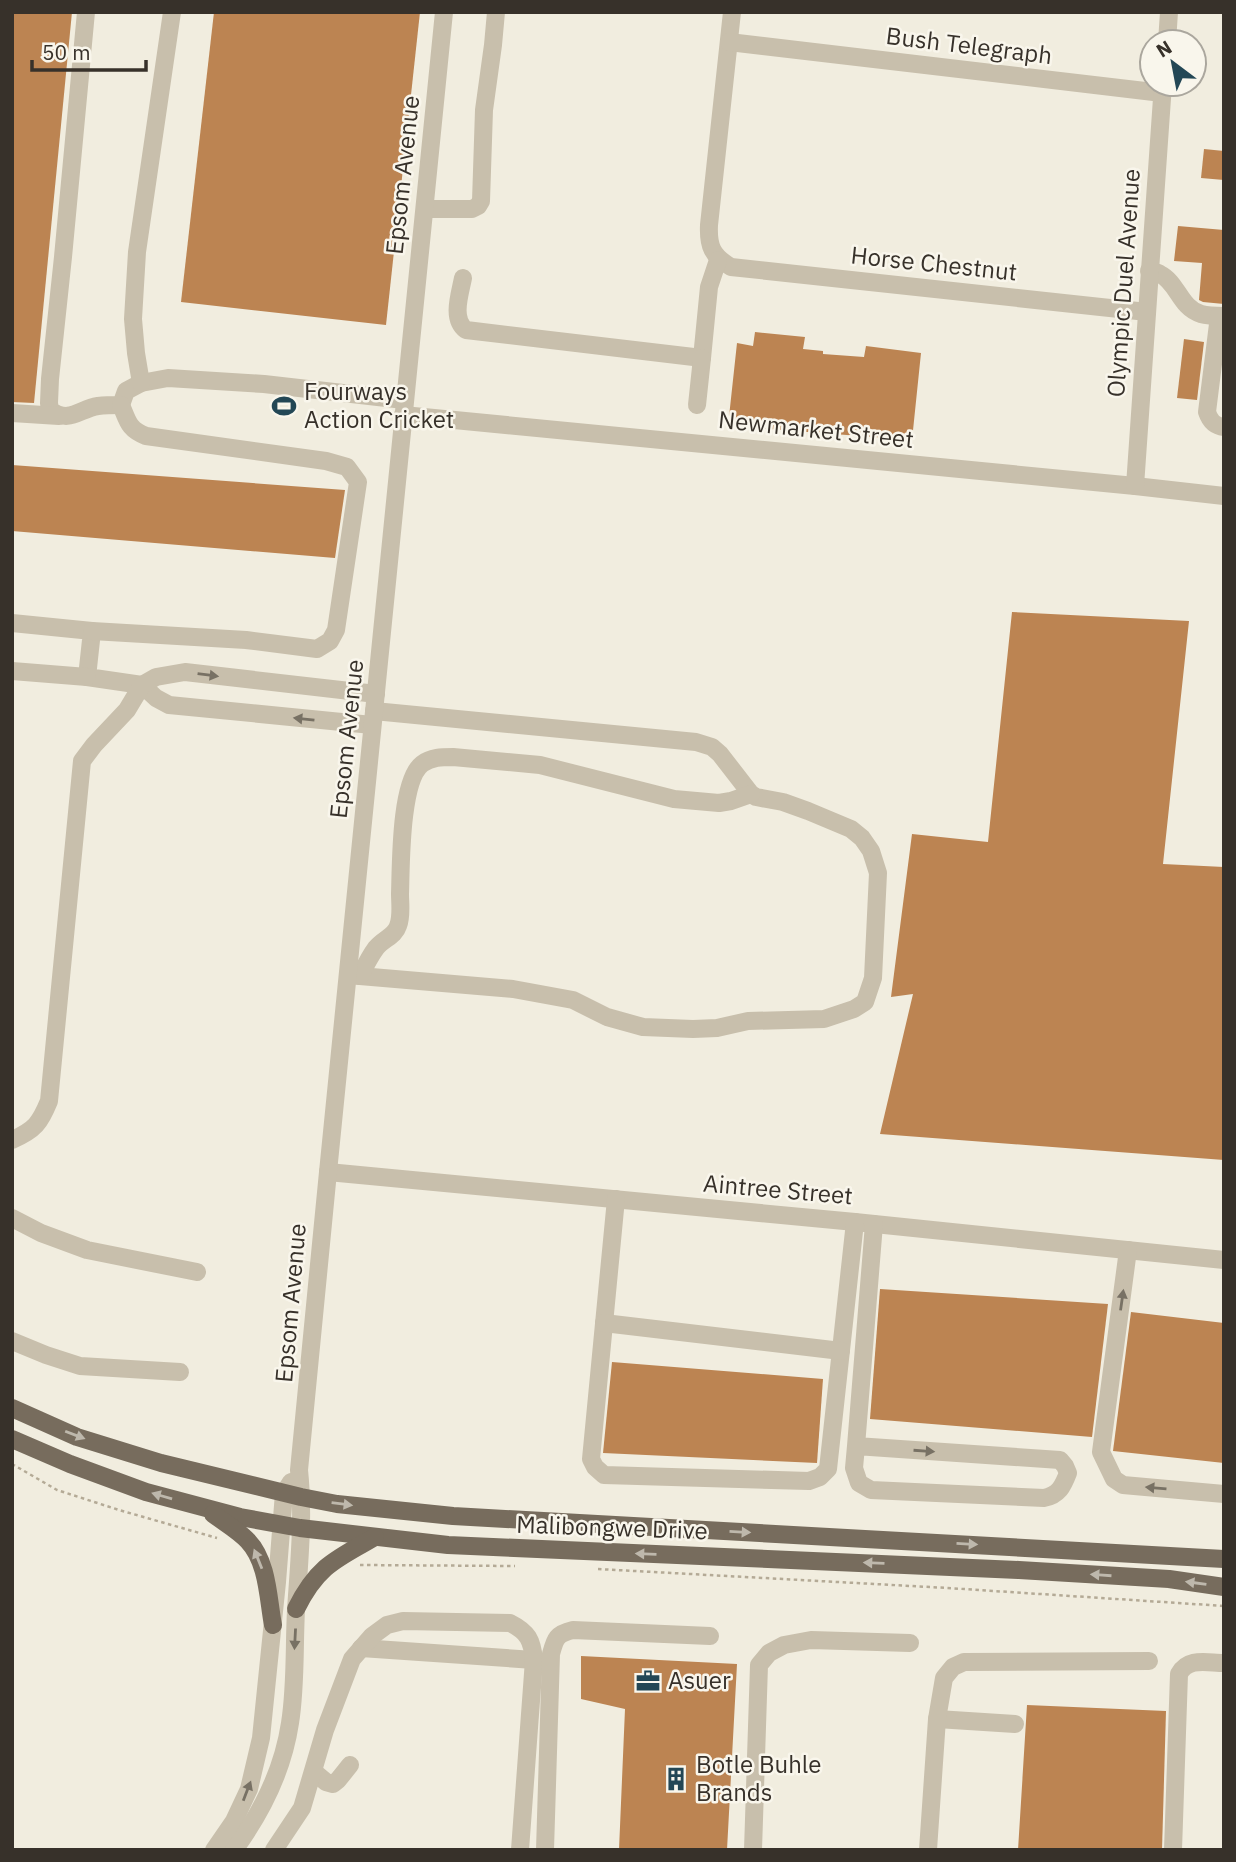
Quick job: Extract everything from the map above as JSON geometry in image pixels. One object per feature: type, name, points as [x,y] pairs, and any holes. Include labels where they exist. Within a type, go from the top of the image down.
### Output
[{"type":"main road","name":"Malibongwe Drive","points":[[12,1408],[77,1437],[161,1463],[338,1504],[453,1516],[1224,1559]]},
{"type":"main road","name":"Malibongwe Drive","points":[[12,1440],[146,1492],[240,1517],[300,1528],[448,1545],[1018,1570],[1169,1579],[1224,1587]]},
{"type":"main road","points":[[205,1508],[239,1533],[255,1549],[262,1567],[273,1625]]},
{"type":"main road","points":[[296,1609],[306,1589],[328,1565],[375,1537]]},
{"type":"main road","points":[[1169,1579],[1172,1556]]},
{"type":"street","points":[[59,416],[50,410],[50,379],[86,12]]},
{"type":"street","points":[[12,623],[92,631],[246,640],[317,649],[330,641],[336,630],[358,482],[347,467],[326,461],[146,436],[129,425],[121,405],[126,391],[141,383],[133,319],[136,252],[172,12]]},
{"type":"street","name":"Epsom Avenue","points":[[214,1850],[234,1821],[250,1788],[261,1738],[281,1525],[299,1470],[328,1172],[354,975],[374,710],[444,12]]},
{"type":"street","points":[[425,209],[472,209],[481,201],[484,110],[496,12]]},
{"type":"street","points":[[697,405],[709,287],[718,260],[708,239],[732,12]]},
{"type":"street","name":"Bush Telegraph","points":[[729,43],[1138,85]]},
{"type":"street","name":"Olympic Duel Avenue","points":[[1135,486],[1162,98]]},
{"type":"street","name":"Horse Chestnut","points":[[718,260],[730,267],[1147,312]]},
{"type":"street","points":[[1149,271],[1161,274],[1192,309],[1200,314],[1221,316],[1208,412],[1213,423],[1224,427]]},
{"type":"street","points":[[463,278],[457,318],[461,328],[466,330],[702,358]]},
{"type":"street","name":"Newmarket Street","points":[[141,383],[168,378],[264,384],[404,407],[1224,496]]},
{"type":"street","points":[[12,414],[72,416],[97,406],[121,405]]},
{"type":"street","points":[[87,677],[92,631]]},
{"type":"street","points":[[12,671],[142,685],[156,698],[169,705],[374,710],[696,742],[712,747],[720,754],[756,797],[783,802],[851,829],[871,851],[878,873],[873,978],[865,1002],[854,1009],[824,1019],[748,1021],[718,1028],[643,1027],[607,1017],[573,1000],[513,989],[354,975]]},
{"type":"street","points":[[12,1140],[37,1126],[49,1101],[82,761],[127,710],[142,685],[156,677],[185,672],[374,710]]},
{"type":"street","points":[[354,975],[377,947],[398,928],[406,800],[411,779],[417,769],[432,759],[453,757],[540,765],[674,799],[719,803],[751,793]]},
{"type":"street","name":"Aintree Street","points":[[328,1172],[1224,1260]]},
{"type":"street","points":[[616,1199],[591,1459],[604,1475],[809,1481],[820,1477],[828,1469],[855,1222]]},
{"type":"street","points":[[12,1218],[41,1234],[87,1250],[197,1272]]},
{"type":"street","points":[[856,1446],[1060,1461],[1068,1473],[1061,1489],[1044,1497],[872,1490],[859,1483],[854,1468],[874,1224]]},
{"type":"street","points":[[1128,1250],[1101,1452],[1114,1479],[1123,1485],[1224,1494]]},
{"type":"street","points":[[604,1323],[841,1351]]},
{"type":"street","points":[[12,1341],[80,1366],[180,1372]]},
{"type":"street","points":[[234,1850],[267,1798],[279,1769],[290,1723],[300,1578],[300,1528],[293,1495]]},
{"type":"street","points":[[274,1850],[302,1808],[325,1730],[352,1659],[372,1636],[387,1625],[403,1621],[510,1623],[523,1630],[533,1644],[520,1850]]},
{"type":"street","points":[[545,1850],[551,1654],[555,1640],[563,1632],[573,1630],[710,1636]]},
{"type":"street","points":[[753,1850],[759,1665],[769,1653],[784,1645],[811,1640],[910,1643]]},
{"type":"street","points":[[361,1648],[534,1660]]},
{"type":"street","points":[[928,1850],[937,1719],[944,1678],[953,1667],[964,1662],[1149,1661]]},
{"type":"street","points":[[1172,1850],[1179,1674],[1183,1667],[1191,1662],[1224,1663]]},
{"type":"street","points":[[937,1719],[1015,1724]]},
{"type":"street","points":[[314,1772],[332,1784],[350,1765]]},
{"type":"path","points":[[12,1464],[57,1490],[217,1538]]},
{"type":"path","points":[[354,1564],[515,1566]]},
{"type":"path","points":[[589,1569],[1224,1606]]},
{"type":"building","points":[[12,12],[72,12],[34,403],[12,402]]},
{"type":"building","points":[[214,12],[420,12],[386,325],[181,302]]},
{"type":"building","points":[[1204,149],[1224,151],[1224,180],[1201,178]]},
{"type":"building","points":[[1178,226],[1224,230],[1224,304],[1199,300],[1202,263],[1174,261]]},
{"type":"building","points":[[755,332],[805,337],[803,349],[823,351],[823,354],[864,357],[866,346],[921,353],[912,440],[728,426],[737,343],[753,346]]},
{"type":"building","points":[[1184,339],[1204,342],[1197,400],[1177,398]]},
{"type":"building","points":[[12,465],[345,490],[335,558],[12,531]]},
{"type":"building","points":[[1012,612],[1189,621],[1163,864],[1224,867],[1224,1160],[880,1134],[913,994],[891,997],[912,834],[988,842]]},
{"type":"building","points":[[880,1289],[1108,1304],[1092,1437],[870,1419]]},
{"type":"building","points":[[1131,1312],[1224,1323],[1224,1463],[1113,1451]]},
{"type":"building","points":[[612,1362],[823,1379],[817,1463],[603,1453]]},
{"type":"building","name":"Botle Buhle Brands","points":[[581,1656],[737,1664],[727,1850],[619,1850],[625,1709],[581,1699]]},
{"type":"building","points":[[1027,1705],[1166,1711],[1162,1850],[1018,1850]]},
{"type":"place","name":"Fourways Action Cricket","points":[[284,406]]},
{"type":"place","name":"Asuer","points":[[648,1681]]},
{"type":"place","name":"Botle Buhle Brands","points":[[676,1779]]}]
